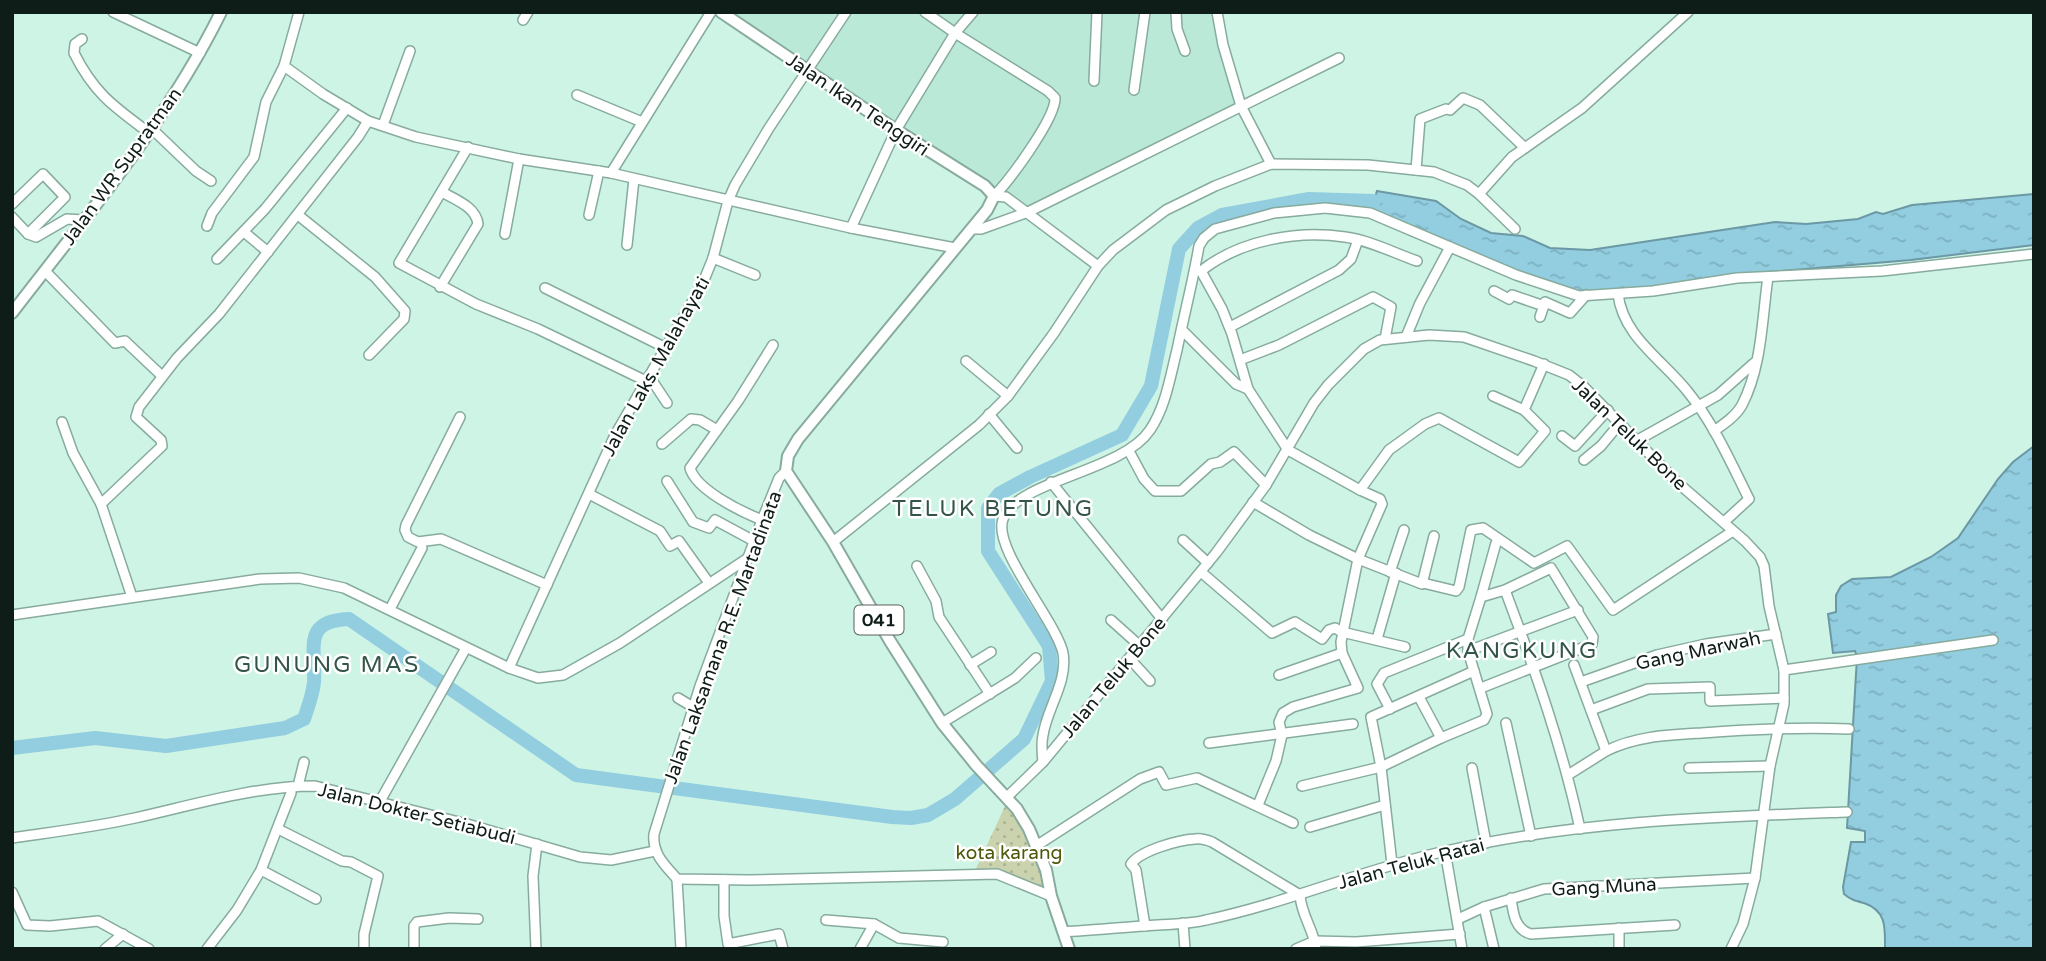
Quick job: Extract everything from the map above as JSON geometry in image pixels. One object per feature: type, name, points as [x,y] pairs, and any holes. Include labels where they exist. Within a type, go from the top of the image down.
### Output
[{"type":"main road","name":"Jalan WR Supratman","points":[[12,313],[150,130],[200,53],[221,12]]},
{"type":"main road","name":"Jalan Ikan Tenggiri","points":[[721,12],[896,130],[985,186],[994,196]]},
{"type":"main road","name":"Jalan Laksamana R.E. Martadinata","points":[[994,196],[992,203],[971,229],[797,439],[788,456],[786,471],[833,542],[890,641],[942,723],[1005,795]]},
{"type":"main road","name":"041","points":[[1005,795],[1029,829],[1046,870],[1051,896],[1069,949]]},
{"type":"street","points":[[113,12],[200,53]]},
{"type":"street","points":[[207,226],[212,213],[254,157],[266,102],[284,66],[299,12]]},
{"type":"street","points":[[611,173],[711,12]]},
{"type":"street","name":"Jalan Laks. Malahayati","points":[[509,668],[615,435],[702,285],[713,258],[728,201],[748,161],[846,12]]},
{"type":"street","points":[[925,12],[1055,98],[1054,108],[1029,151],[994,196]]},
{"type":"street","points":[[851,228],[896,130],[955,33],[973,12]]},
{"type":"street","points":[[1094,81],[1097,12]]},
{"type":"street","points":[[1134,90],[1145,12]]},
{"type":"street","points":[[1176,12],[1177,29],[1185,51]]},
{"type":"street","points":[[1217,12],[1223,45],[1241,106],[1271,164]]},
{"type":"street","points":[[1479,194],[1512,157],[1600,93],[1688,12]]},
{"type":"street","points":[[82,39],[75,44],[74,53],[95,88],[115,108],[150,130],[211,181]]},
{"type":"street","points":[[383,125],[410,51]]},
{"type":"street","points":[[971,229],[981,229],[1028,212],[1339,58]]},
{"type":"street","points":[[284,66],[368,121],[416,137],[519,159],[611,173],[851,228],[955,248]]},
{"type":"street","points":[[577,95],[642,122]]},
{"type":"street","points":[[1416,170],[1420,119],[1446,109],[1450,110],[1463,98],[1480,105],[1525,148]]},
{"type":"street","points":[[217,259],[244,232],[310,155],[346,108]]},
{"type":"street","points":[[101,504],[162,446],[161,440],[136,417],[139,407],[177,358],[219,314],[368,121]]},
{"type":"street","points":[[468,147],[399,263],[476,304],[647,379],[667,403]]},
{"type":"street","points":[[505,234],[519,159]]},
{"type":"street","points":[[833,542],[1008,396],[1098,266],[1127,238],[1166,210],[1214,186],[1271,164],[1368,165],[1434,172],[1453,178],[1479,194],[1515,229]]},
{"type":"street","points":[[589,215],[599,172]]},
{"type":"street","points":[[12,204],[43,174],[65,197],[28,234]]},
{"type":"street","points":[[627,245],[634,179]]},
{"type":"street","points":[[440,287],[478,224],[470,208],[442,192]]},
{"type":"street","points":[[994,196],[1006,197],[1098,266]]},
{"type":"street","points":[[1042,762],[1043,733],[1063,674],[1063,653],[1013,560],[1002,530],[1002,520],[1009,509],[1031,493],[1051,482],[1077,475],[1129,451],[1150,431],[1165,399],[1198,271],[1199,246],[1204,237],[1215,229],[1274,213],[1325,208],[1370,213],[1549,286],[1571,294],[1586,295],[1653,292],[1737,278],[1882,271],[2034,254]]},
{"type":"street","points":[[298,215],[375,277],[405,312],[404,319],[369,355]]},
{"type":"street","points":[[12,217],[28,234],[36,237],[67,219],[83,220]]},
{"type":"street","points":[[244,232],[268,252]]},
{"type":"street","points":[[1198,271],[1254,244],[1274,239],[1322,236],[1358,240],[1417,261]]},
{"type":"street","points":[[1230,327],[1339,270],[1351,260],[1358,240]]},
{"type":"street","points":[[1406,337],[1420,303],[1450,247]]},
{"type":"street","points":[[713,258],[755,275]]},
{"type":"street","points":[[45,271],[115,343],[125,341],[162,376]]},
{"type":"street","points":[[1198,271],[1223,309],[1248,389],[1288,450],[1380,499],[1382,504],[1358,559],[1342,632],[1342,653],[1357,683],[1357,689],[1293,706],[1280,717],[1282,735],[1276,761],[1258,805]]},
{"type":"street","points":[[1714,431],[1741,407],[1756,361],[1768,277]]},
{"type":"street","points":[[1540,317],[1549,286]]},
{"type":"street","points":[[545,288],[666,348]]},
{"type":"street","points":[[1494,291],[1509,299],[1513,296],[1570,313],[1586,295]]},
{"type":"street","points":[[1618,294],[1625,320],[1649,352],[1688,391],[1714,431],[1749,499],[1724,522]]},
{"type":"street","points":[[1240,360],[1290,340],[1373,297],[1391,307],[1385,339]]},
{"type":"street","points":[[1182,330],[1236,384],[1248,389]]},
{"type":"street","name":"Jalan Teluk Bone","points":[[1005,795],[1042,762],[1201,572],[1266,485],[1314,402],[1364,349],[1385,339],[1429,335],[1464,337],[1569,375],[1608,410],[1678,483],[1753,549],[1763,566],[1784,670],[1784,698],[1781,727],[1770,766],[1755,878],[1743,924],[1731,949]]},
{"type":"street","points":[[762,520],[724,501],[692,476],[690,468],[774,345]]},
{"type":"street","points":[[966,361],[1008,396]]},
{"type":"street","points":[[1636,441],[1718,395],[1756,361]]},
{"type":"street","points":[[1524,410],[1544,364]]},
{"type":"street","points":[[1360,490],[1389,450],[1425,424],[1440,418],[1519,462],[1545,431],[1524,410],[1493,396]]},
{"type":"street","points":[[1562,436],[1575,446],[1608,410]]},
{"type":"street","points":[[989,414],[1017,448]]},
{"type":"street","points":[[460,417],[406,525],[408,537],[418,542],[441,539],[547,585]]},
{"type":"street","points":[[662,444],[691,419],[701,420],[717,430]]},
{"type":"street","points":[[62,422],[72,453],[101,504],[132,597]]},
{"type":"street","points":[[1584,460],[1608,439],[1620,423]]},
{"type":"street","points":[[1129,451],[1144,479],[1154,491],[1181,491],[1211,464],[1220,462],[1234,452],[1266,485]]},
{"type":"street","name":"Jalan Laksamana R.E. Martadinata","points":[[655,851],[654,834],[692,707],[762,520],[779,478],[786,471]]},
{"type":"street","points":[[667,481],[693,522],[709,528],[715,520],[754,541]]},
{"type":"street","points":[[1051,482],[1162,619]]},
{"type":"street","points":[[589,494],[660,531],[670,546],[679,541],[709,583]]},
{"type":"street","points":[[1253,502],[1309,535],[1358,559],[1423,583],[1456,591],[1471,530],[1483,528],[1534,564],[1567,545],[1613,610],[1734,531]]},
{"type":"street","points":[[1377,639],[1404,530]]},
{"type":"street","points":[[1423,583],[1434,536]]},
{"type":"street","points":[[1183,540],[1208,563]]},
{"type":"street","points":[[1303,786],[1381,767],[1485,720],[1487,714],[1468,651],[1468,639],[1496,543]]},
{"type":"street","points":[[390,609],[422,548]]},
{"type":"street","points":[[12,615],[260,579],[299,578],[344,588],[509,668],[538,678],[564,675],[620,643],[748,558]]},
{"type":"street","points":[[917,566],[936,601],[937,613],[990,694]]},
{"type":"street","points":[[1481,597],[1505,590],[1551,568],[1593,637],[1592,644],[1481,688]]},
{"type":"street","points":[[1201,572],[1272,633],[1295,622],[1322,639],[1329,630],[1335,628],[1405,647]]},
{"type":"street","points":[[1505,590],[1552,718],[1580,829]]},
{"type":"street","points":[[1468,651],[1578,610]]},
{"type":"street","points":[[1111,620],[1140,646]]},
{"type":"street","name":"Gang Marwah","points":[[1581,682],[1657,655],[1706,644],[1776,634]]},
{"type":"street","points":[[1390,709],[1377,684],[1384,673],[1468,639]]},
{"type":"street","points":[[1784,670],[1993,640]]},
{"type":"street","points":[[379,803],[466,648]]},
{"type":"street","points":[[970,665],[991,652]]},
{"type":"street","points":[[1279,675],[1342,653]]},
{"type":"street","points":[[942,723],[990,694],[1036,658]]},
{"type":"street","points":[[1129,659],[1150,681]]},
{"type":"street","points":[[1574,665],[1606,751]]},
{"type":"street","points":[[1392,864],[1381,767],[1371,717],[1474,671]]},
{"type":"street","points":[[1591,710],[1648,689],[1710,687],[1710,701],[1784,698]]},
{"type":"street","points":[[1419,697],[1441,738]]},
{"type":"street","points":[[678,698],[692,707]]},
{"type":"street","points":[[1506,723],[1531,836]]},
{"type":"street","points":[[1209,743],[1353,724]]},
{"type":"street","points":[[1568,775],[1606,751],[1633,739],[1781,727],[1849,729]]},
{"type":"street","points":[[207,949],[237,909],[261,870],[304,762]]},
{"type":"street","points":[[1689,768],[1770,766]]},
{"type":"street","points":[[1472,768],[1486,843]]},
{"type":"street","points":[[1036,846],[1140,779],[1159,772],[1166,785],[1197,778],[1293,823]]},
{"type":"street","name":"Jalan Dokter Setiabudi","points":[[12,838],[123,820],[236,796],[315,786],[602,860],[655,851]]},
{"type":"street","points":[[1310,827],[1385,805]]},
{"type":"street","name":"Jalan Teluk Ratai","points":[[1063,932],[1204,921],[1300,895],[1392,864],[1445,851],[1531,836],[1580,829],[1763,815],[1847,812]]},
{"type":"street","points":[[278,828],[378,876],[364,934],[364,949]]},
{"type":"street","points":[[1145,926],[1136,870],[1131,863],[1136,857],[1198,838],[1213,842],[1300,895],[1301,909],[1316,945]]},
{"type":"street","points":[[536,949],[533,876],[537,844]]},
{"type":"street","points":[[655,851],[677,879],[681,949]]},
{"type":"street","points":[[1445,851],[1462,949]]},
{"type":"street","points":[[261,870],[316,899]]},
{"type":"street","points":[[677,879],[997,874],[1051,896]]},
{"type":"street","name":"Gang Muna","points":[[1458,919],[1485,907],[1544,888],[1755,878]]},
{"type":"street","points":[[724,880],[724,916],[728,944],[779,934],[783,949]]},
{"type":"street","points":[[12,892],[27,925],[50,926],[97,920],[149,949]]},
{"type":"street","points":[[1511,898],[1517,924],[1524,932],[1531,934],[1675,925]]},
{"type":"street","points":[[1485,907],[1494,949]]},
{"type":"street","points":[[414,949],[414,926],[417,922],[449,918],[478,919]]},
{"type":"street","points":[[826,920],[874,924],[899,938],[943,942]]},
{"type":"street","points":[[1183,923],[1185,949]]},
{"type":"street","points":[[860,949],[874,924]]},
{"type":"street","points":[[1619,928],[1619,949]]},
{"type":"street","points":[[104,949],[123,934]]},
{"type":"street","points":[[1296,949],[1316,945],[1460,934]]},
{"type":"street","points":[[893,949],[899,938]]},
{"type":"shaded area","points":[[717,12],[1217,12],[1241,106],[1028,212]]},
{"type":"green space","name":"kota karang","points":[[1006,804],[1026,829],[1049,894],[975,871]]},
{"type":"water","points":[[1377,191],[1436,201],[1461,219],[1491,233],[1523,236],[1550,248],[1590,250],[1775,222],[1806,224],[1858,219],[1876,212],[1883,214],[1912,205],[2034,194],[2034,245],[1911,260],[1745,274],[1707,281],[1577,295],[1371,211]]},
{"type":"water","points":[[2034,446],[2034,949],[1885,949],[1881,916],[1872,906],[1844,894],[1851,842],[1865,842],[1865,831],[1847,828],[1857,657],[1855,651],[1833,653],[1828,614],[1836,612],[1836,595],[1841,586],[1852,579],[1891,577],[1931,557],[1958,538],[1998,479],[2013,462]]},
{"type":"waterway","points":[[12,748],[95,738],[166,746],[285,728],[304,719],[313,687],[314,647],[318,631],[334,621],[349,619],[576,775],[892,817],[928,815],[955,799],[1024,739],[1052,681],[1049,646],[988,551],[988,508],[999,494],[1030,477],[1122,435],[1151,386],[1179,249],[1198,228],[1222,215],[1309,199],[1374,201]]},
{"type":"district","name":"TELUK BETUNG","points":[[993,508]]},
{"type":"district","name":"KANGKUNG","points":[[1522,650]]},
{"type":"district","name":"GUNUNG MAS","points":[[327,664]]}]
